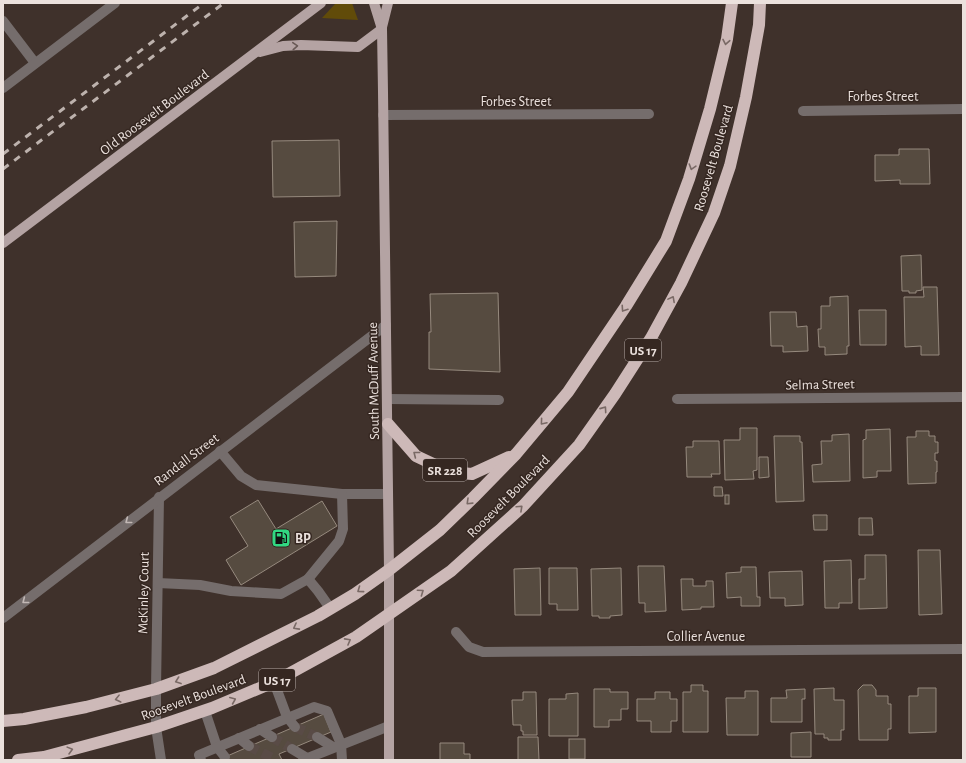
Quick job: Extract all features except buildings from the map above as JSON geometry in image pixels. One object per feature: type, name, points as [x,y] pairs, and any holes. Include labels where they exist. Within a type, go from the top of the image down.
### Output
[{"type":"highway","name":"Roosevelt Boulevard","points":[[3,721],[24,719],[86,707],[156,689],[214,668],[355,594],[389,570],[440,530],[473,498],[516,454],[568,392],[626,306],[666,241],[689,179],[710,109],[727,39],[732,3]]},
{"type":"highway","name":"Roosevelt Boulevard","points":[[18,760],[44,757],[156,727],[205,711],[274,682],[356,637],[451,571],[523,506],[579,444],[615,394],[651,338],[681,283],[714,213],[730,166],[746,97],[759,26],[760,3]]},
{"type":"highway","name":"SR 228","points":[[388,424],[416,456],[450,472],[472,474],[516,454]]},
{"type":"main road","name":"Old Roosevelt Boulevard","points":[[3,243],[321,3]]},
{"type":"main road","name":"South McDuff Avenue","points":[[374,3],[382,29],[388,424],[389,760]]},
{"type":"main road","points":[[256,53],[283,46],[301,45],[358,47],[382,29],[388,3]]},
{"type":"street","points":[[3,88],[115,3]]},
{"type":"street","points":[[3,20],[36,63]]},
{"type":"street","name":"Forbes Street","points":[[803,111],[963,109]]},
{"type":"street","name":"Forbes Street","points":[[383,115],[649,114]]},
{"type":"street","name":"Randall Street","points":[[3,618],[386,324]]},
{"type":"street","name":"Selma Street","points":[[677,399],[963,397]]},
{"type":"street","points":[[387,399],[499,400]]},
{"type":"street","points":[[220,451],[241,476],[256,485],[342,494],[388,494]]},
{"type":"street","points":[[158,583],[200,585],[231,591],[281,594],[308,579],[339,541],[342,529],[342,494]]},
{"type":"street","name":"McKinley Court","points":[[159,498],[156,727],[161,760]]},
{"type":"street","points":[[308,579],[330,608]]},
{"type":"street","name":"Collier Avenue","points":[[456,632],[468,646],[483,652],[963,648]]},
{"type":"street","points":[[274,682],[287,717],[295,726]]},
{"type":"street","points":[[201,760],[199,755],[314,706],[327,711],[342,760]]},
{"type":"street","points":[[205,711],[217,748],[225,757]]},
{"type":"street","points":[[292,749],[305,759],[389,726]]},
{"type":"street","points":[[260,729],[272,736]]},
{"type":"street","points":[[239,738],[249,746]]},
{"type":"street","points":[[317,738],[337,746]]},
{"type":"shaded area","points":[[336,3],[352,3],[358,20],[322,18]]},
{"type":"tunnel","points":[[295,727],[317,737]]},
{"type":"tunnel","points":[[272,737],[292,749]]},
{"type":"tunnel","points":[[249,746],[276,760]]},
{"type":"railway","points":[[3,154],[204,3]]},
{"type":"railway","points":[[3,169],[224,3]]},
{"type":"place","name":"BP","points":[[281,538]]}]
